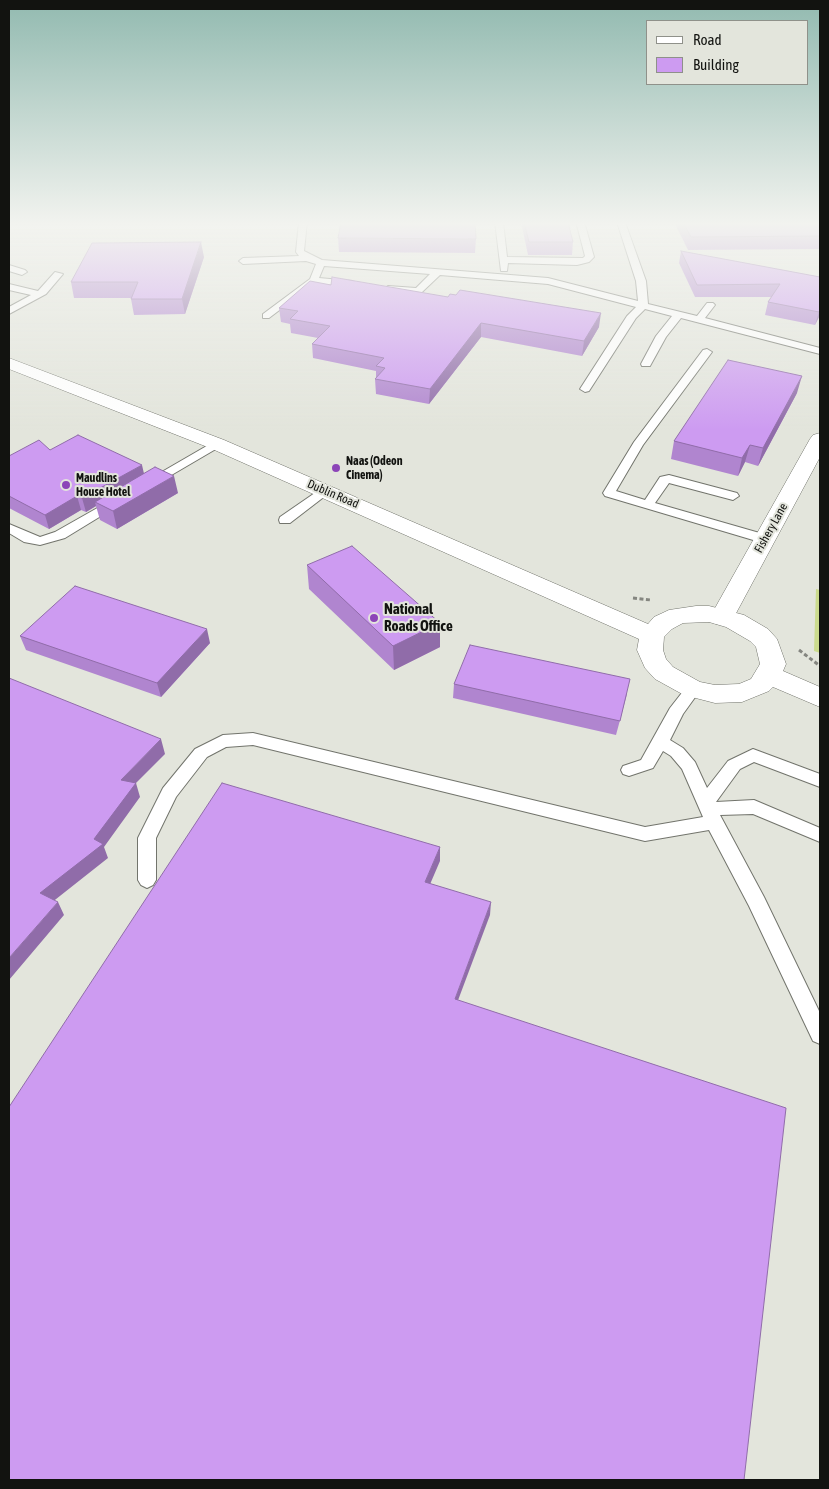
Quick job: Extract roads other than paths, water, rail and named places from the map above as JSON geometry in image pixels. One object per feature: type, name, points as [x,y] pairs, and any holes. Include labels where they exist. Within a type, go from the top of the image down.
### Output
[{"type":"main road","name":"Dublin Road","points":[[9,363],[217,444],[652,635]]},
{"type":"main road","name":"Fishery Lane","points":[[722,617],[820,439]]},
{"type":"main road","points":[[696,614],[722,617],[747,627],[763,640],[772,655],[773,664],[770,675],[760,685],[742,693],[715,694],[693,689],[664,673],[654,662],[650,650],[652,635],[663,623],[678,616],[696,614]]},
{"type":"main road","points":[[770,675],[820,698]]},
{"type":"lane","points":[[29,291],[40,294]]},
{"type":"lane","points":[[9,311],[42,291]]},
{"type":"lane","points":[[266,316],[299,291]]},
{"type":"lane","points":[[587,291],[820,351]]},
{"type":"lane","points":[[585,389],[632,316],[643,305],[642,291]]},
{"type":"lane","points":[[699,320],[710,305]]},
{"type":"lane","points":[[646,364],[661,336],[679,314]]},
{"type":"lane","points":[[707,352],[638,444],[610,493],[765,540]]},
{"type":"lane","points":[[9,528],[29,539],[40,540],[60,535],[217,444]]},
{"type":"lane","points":[[648,504],[664,480],[669,479],[733,496]]},
{"type":"lane","points":[[285,520],[324,490]]},
{"type":"lane","points":[[629,770],[648,764],[676,712],[693,689]]},
{"type":"lane","points":[[147,880],[147,838],[169,793],[201,754],[223,741],[253,739],[645,834],[709,812],[754,807],[820,836]]},
{"type":"lane","points":[[661,742],[677,752],[689,766],[709,812],[757,903],[820,1034]]},
{"type":"lane","points":[[709,812],[734,765],[753,755],[820,781]]},
{"type":"place","name":"Naas (Odeon Cinema)","points":[[336,468]]},
{"type":"place","name":"Maudlins House Hotel","points":[[66,485]]},
{"type":"place","name":"National Roads Office","points":[[374,618]]}]
